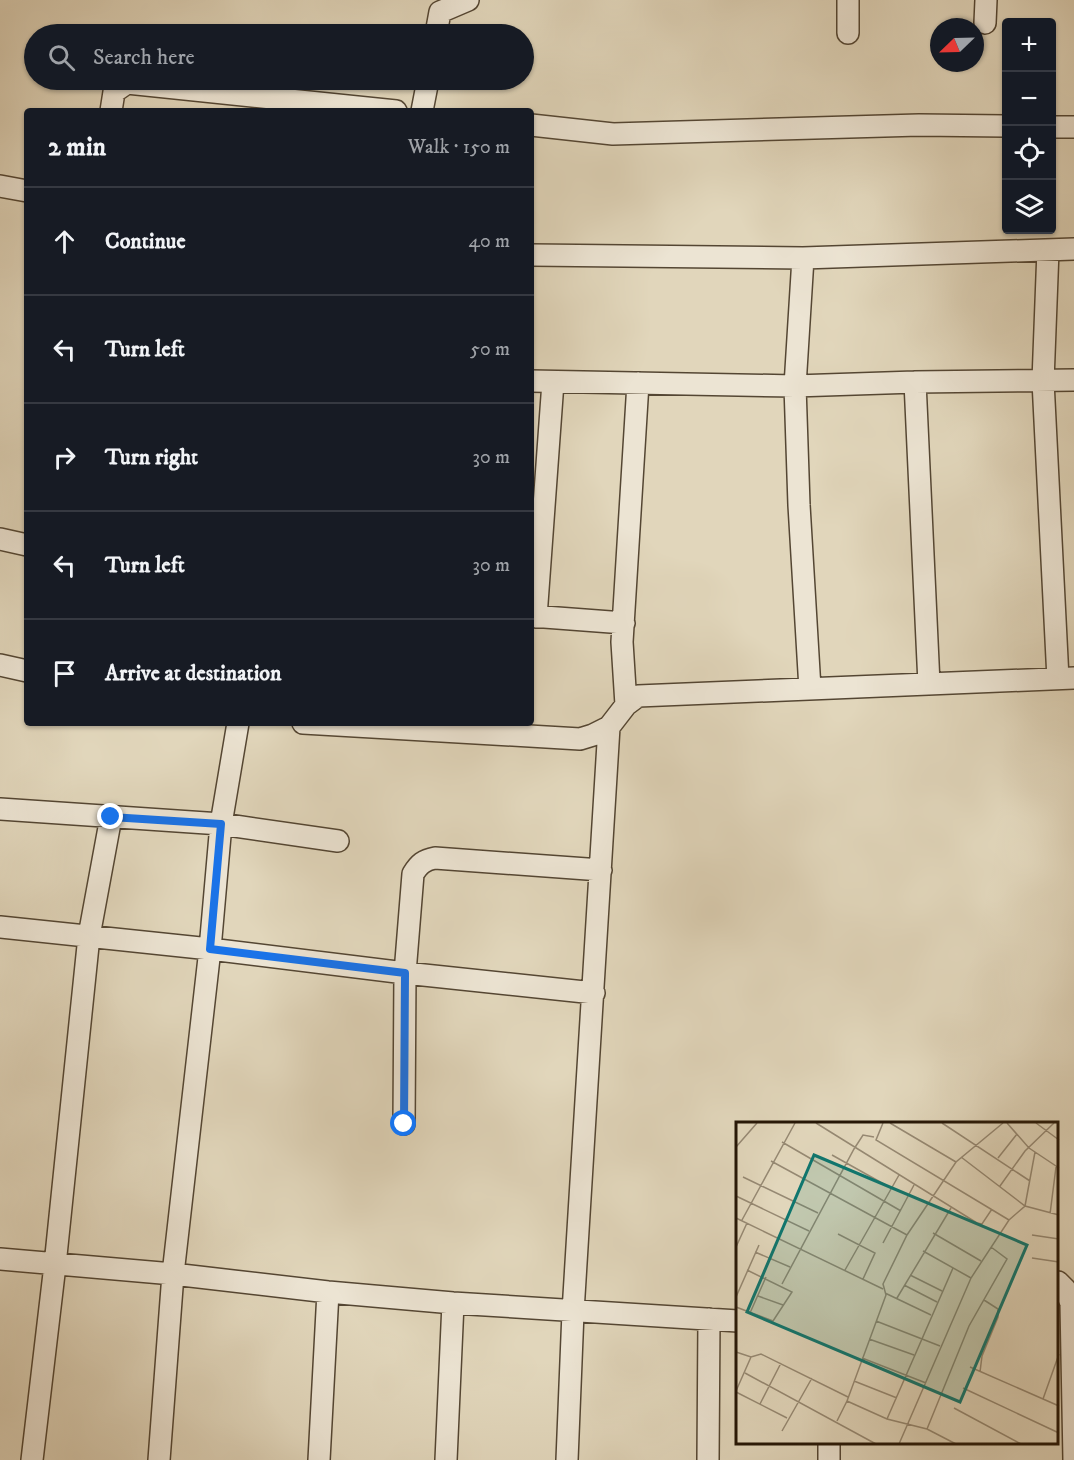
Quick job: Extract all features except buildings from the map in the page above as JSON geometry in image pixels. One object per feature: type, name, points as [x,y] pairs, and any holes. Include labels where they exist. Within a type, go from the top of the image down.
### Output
[{"type":"street","points":[[438,24],[440,12],[468,0]]},
{"type":"street","points":[[848,0],[848,33]]},
{"type":"street","points":[[985,23],[986,0]]},
{"type":"street","points":[[111,108],[114,92],[117,90]]},
{"type":"street","points":[[194,90],[367,108]]},
{"type":"street","points":[[423,108],[426,90]]},
{"type":"street","points":[[534,125],[612,134],[1002,126]]},
{"type":"street","points":[[1056,127],[1074,127]]},
{"type":"street","points":[[0,186],[24,190]]},
{"type":"street","points":[[534,255],[803,258],[1074,249]]},
{"type":"street","points":[[355,726],[580,739],[609,727],[626,705],[638,696],[1066,678],[1043,381],[1048,250]]},
{"type":"street","points":[[803,258],[795,386],[799,505],[810,689]]},
{"type":"street","points":[[534,381],[795,386],[1074,380]]},
{"type":"street","points":[[553,382],[534,616],[624,623]]},
{"type":"street","points":[[915,382],[929,684]]},
{"type":"street","points":[[626,705],[622,642],[638,383]]},
{"type":"street","points":[[0,539],[24,544]]},
{"type":"street","points":[[0,665],[24,670]]},
{"type":"street","points":[[159,1460],[173,1274],[210,949],[221,824],[237,726]]},
{"type":"street","points":[[567,1460],[573,1312],[609,727]]},
{"type":"street","points":[[0,809],[221,824],[338,841]]},
{"type":"street","points":[[32,1460],[89,936],[111,817]]},
{"type":"street","points":[[404,1124],[405,973],[413,874],[425,860],[435,858],[602,870]]},
{"type":"street","points":[[1,934],[89,936],[594,993]]},
{"type":"street","points":[[0,1259],[453,1303],[736,1321]]},
{"type":"street","points":[[1059,1283],[1065,1289],[1071,1303],[1074,1460]]},
{"type":"street","points":[[319,1460],[328,1292]]},
{"type":"street","points":[[446,1460],[453,1303]]},
{"type":"street","points":[[708,1460],[709,1319]]},
{"type":"route","points":[[111,817],[221,824],[210,949],[405,973],[404,1124]]}]
